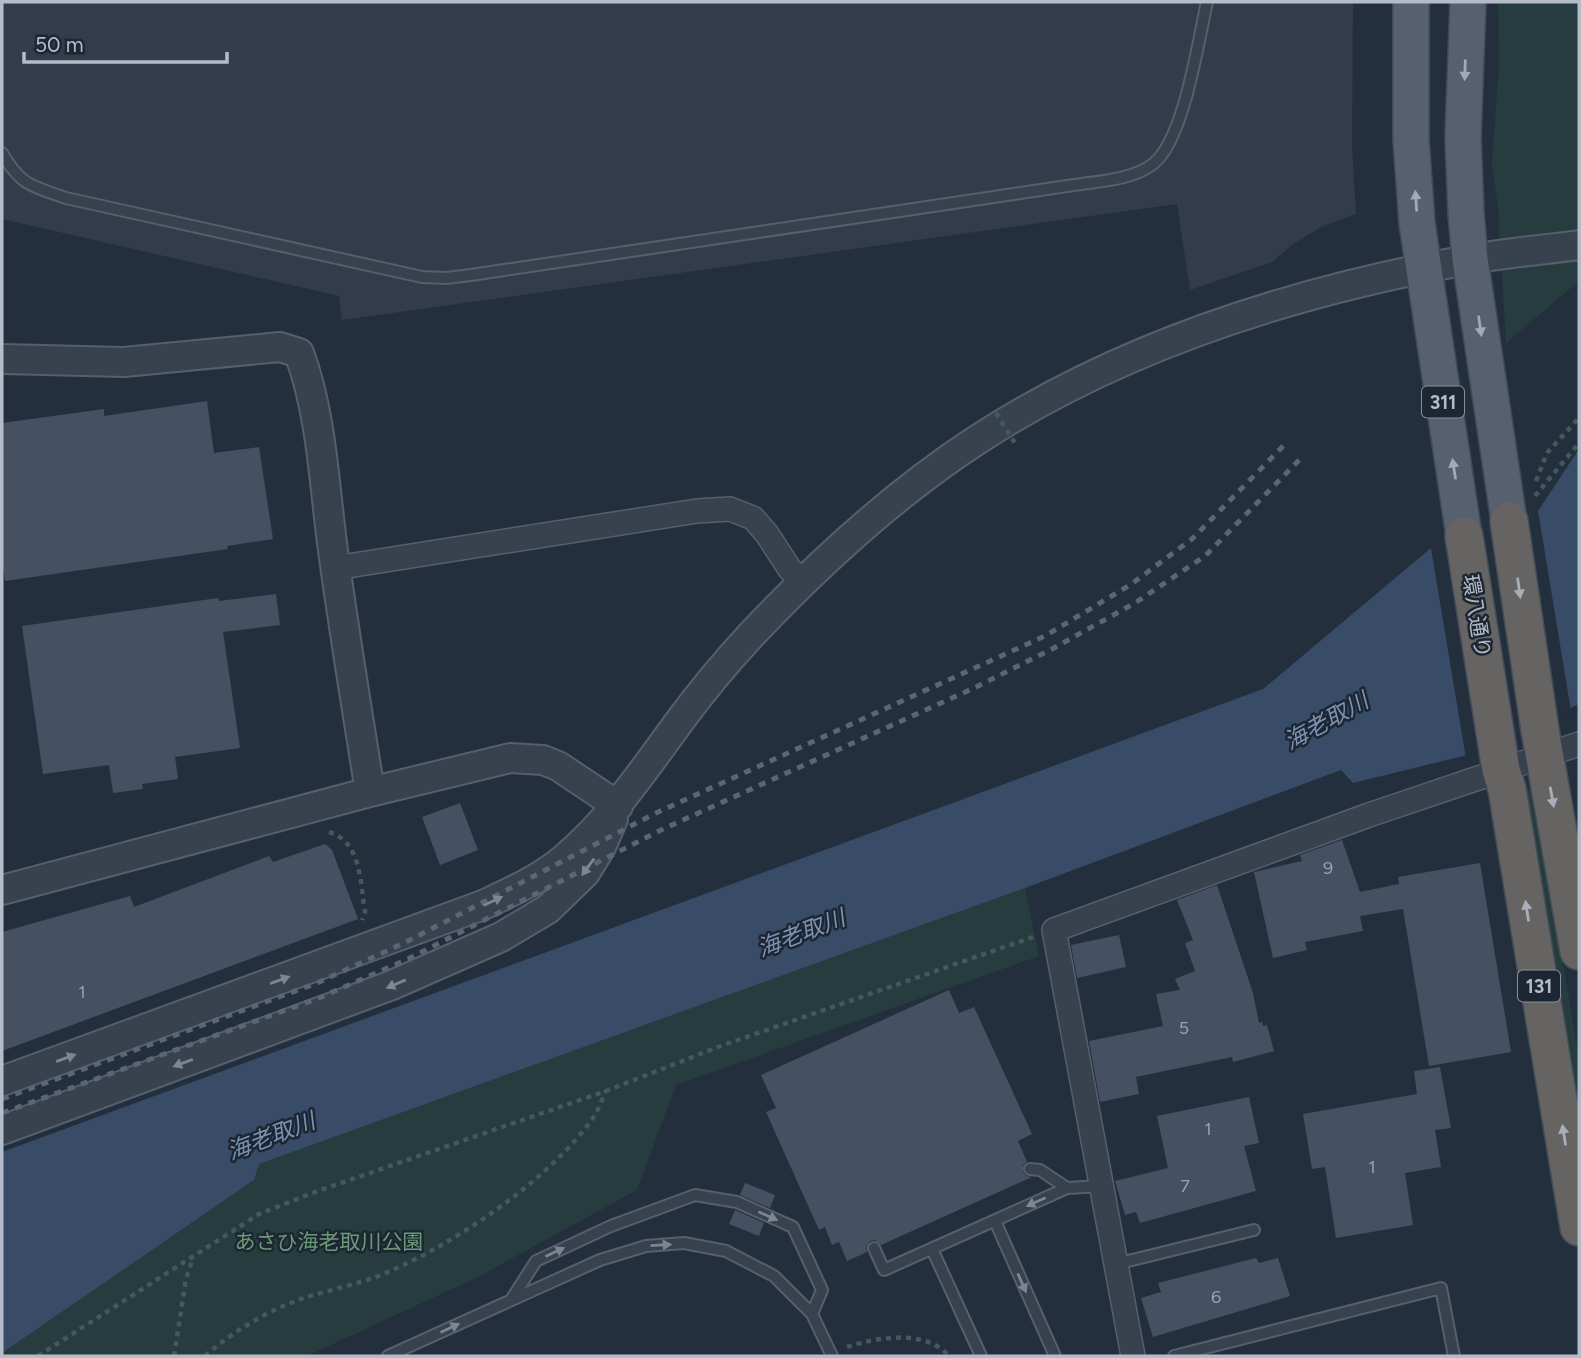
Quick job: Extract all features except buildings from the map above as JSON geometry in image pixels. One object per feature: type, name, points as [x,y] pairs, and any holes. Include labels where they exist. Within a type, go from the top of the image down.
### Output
[{"type":"highway","name":"131","points":[[1520,510],[1542,743],[1579,951]]},
{"type":"highway","name":"環八通り","points":[[1464,536],[1579,1227]]},
{"type":"main road","name":"環八通り","points":[[1411,2],[1411,140],[1423,268],[1464,536]]},
{"type":"main road","name":"311","points":[[1468,2],[1462,137],[1470,259],[1520,510]]},
{"type":"street","points":[[2,1081],[483,905],[540,876],[564,859],[618,807],[711,681],[750,636],[861,529],[916,483],[978,439],[1067,387],[1142,352],[1230,319],[1295,300],[1423,268],[1579,245]]},
{"type":"street","points":[[2,359],[124,362],[280,347],[299,352],[309,379],[313,402],[335,568],[370,792]]},
{"type":"street","points":[[335,568],[697,511],[730,509],[753,518],[803,583]]},
{"type":"street","points":[[1133,1356],[1055,930],[1319,832],[1499,758],[1542,743],[1579,744]]},
{"type":"street","points":[[2,890],[493,762],[526,758],[543,760],[558,766],[618,807]]},
{"type":"street","points":[[2,1130],[392,985],[501,937],[548,909],[585,873],[601,847],[618,807]]},
{"type":"lane","points":[[2,153],[14,173],[32,186],[66,198],[422,278],[471,275],[1134,174],[1152,165],[1172,139],[1182,109],[1207,2]]},
{"type":"lane","points":[[1030,1169],[1041,1170],[1067,1188]]},
{"type":"lane","points":[[874,1248],[884,1270],[1067,1188],[1102,1186]]},
{"type":"lane","points":[[511,1300],[536,1261],[611,1226],[695,1195],[737,1202],[793,1227],[822,1290],[812,1314]]},
{"type":"lane","points":[[995,1221],[1055,1356]]},
{"type":"lane","points":[[1116,1264],[1254,1230]]},
{"type":"lane","points":[[388,1356],[600,1260],[646,1245],[684,1243],[726,1251],[774,1276],[812,1314],[831,1354]]},
{"type":"lane","points":[[932,1249],[981,1356]]},
{"type":"lane","points":[[1174,1356],[1441,1287],[1454,1356]]},
{"type":"path","points":[[996,413],[1016,445]]},
{"type":"path","points":[[1520,510],[1547,453],[1579,418]]},
{"type":"path","points":[[1520,510],[1579,443]]},
{"type":"path","points":[[317,829],[341,836],[356,858],[365,912],[359,928]]},
{"type":"path","points":[[42,1355],[259,1214],[314,1192],[606,1091],[719,1047],[1040,935]]},
{"type":"path","points":[[205,1356],[257,1320],[300,1300],[372,1278],[426,1255],[487,1216],[560,1157],[596,1114],[606,1091]]},
{"type":"path","points":[[174,1356],[187,1279],[194,1256]]},
{"type":"path","points":[[831,1354],[861,1342],[894,1337],[918,1339],[943,1348],[949,1356]]},
{"type":"shaded area","points":[[2,2],[1353,2],[1352,146],[1356,214],[1323,226],[1293,244],[1272,262],[1190,290],[1177,204],[342,320],[339,296],[2,219]]},
{"type":"green space","points":[[1498,2],[1579,2],[1579,281],[1506,343],[1498,209],[1492,162],[1499,66]]},
{"type":"green space","points":[[1533,789],[1579,1057],[1579,1102],[1526,791]]},
{"type":"green space","name":"あさひ海老取川公園","points":[[1025,888],[1039,956],[676,1085],[637,1190],[478,1277],[307,1356],[2,1356],[2,1353],[254,1180],[259,1164]]},
{"type":"water","name":"海老取川","points":[[1579,449],[1579,704],[1463,756],[1353,783],[1341,770],[1025,888],[259,1164],[254,1180],[2,1353],[2,1152],[1263,689],[1431,548],[1538,511]]},
{"type":"pier","points":[[1538,511],[1571,711],[1466,759],[1431,548]]},
{"type":"railway","points":[[2,1099],[317,983],[404,943],[656,813],[1045,636],[1130,585],[1192,539],[1287,442]]},
{"type":"railway","points":[[2,1113],[319,998],[408,959],[661,830],[974,688],[1052,649],[1135,603],[1205,556],[1303,456]]}]
